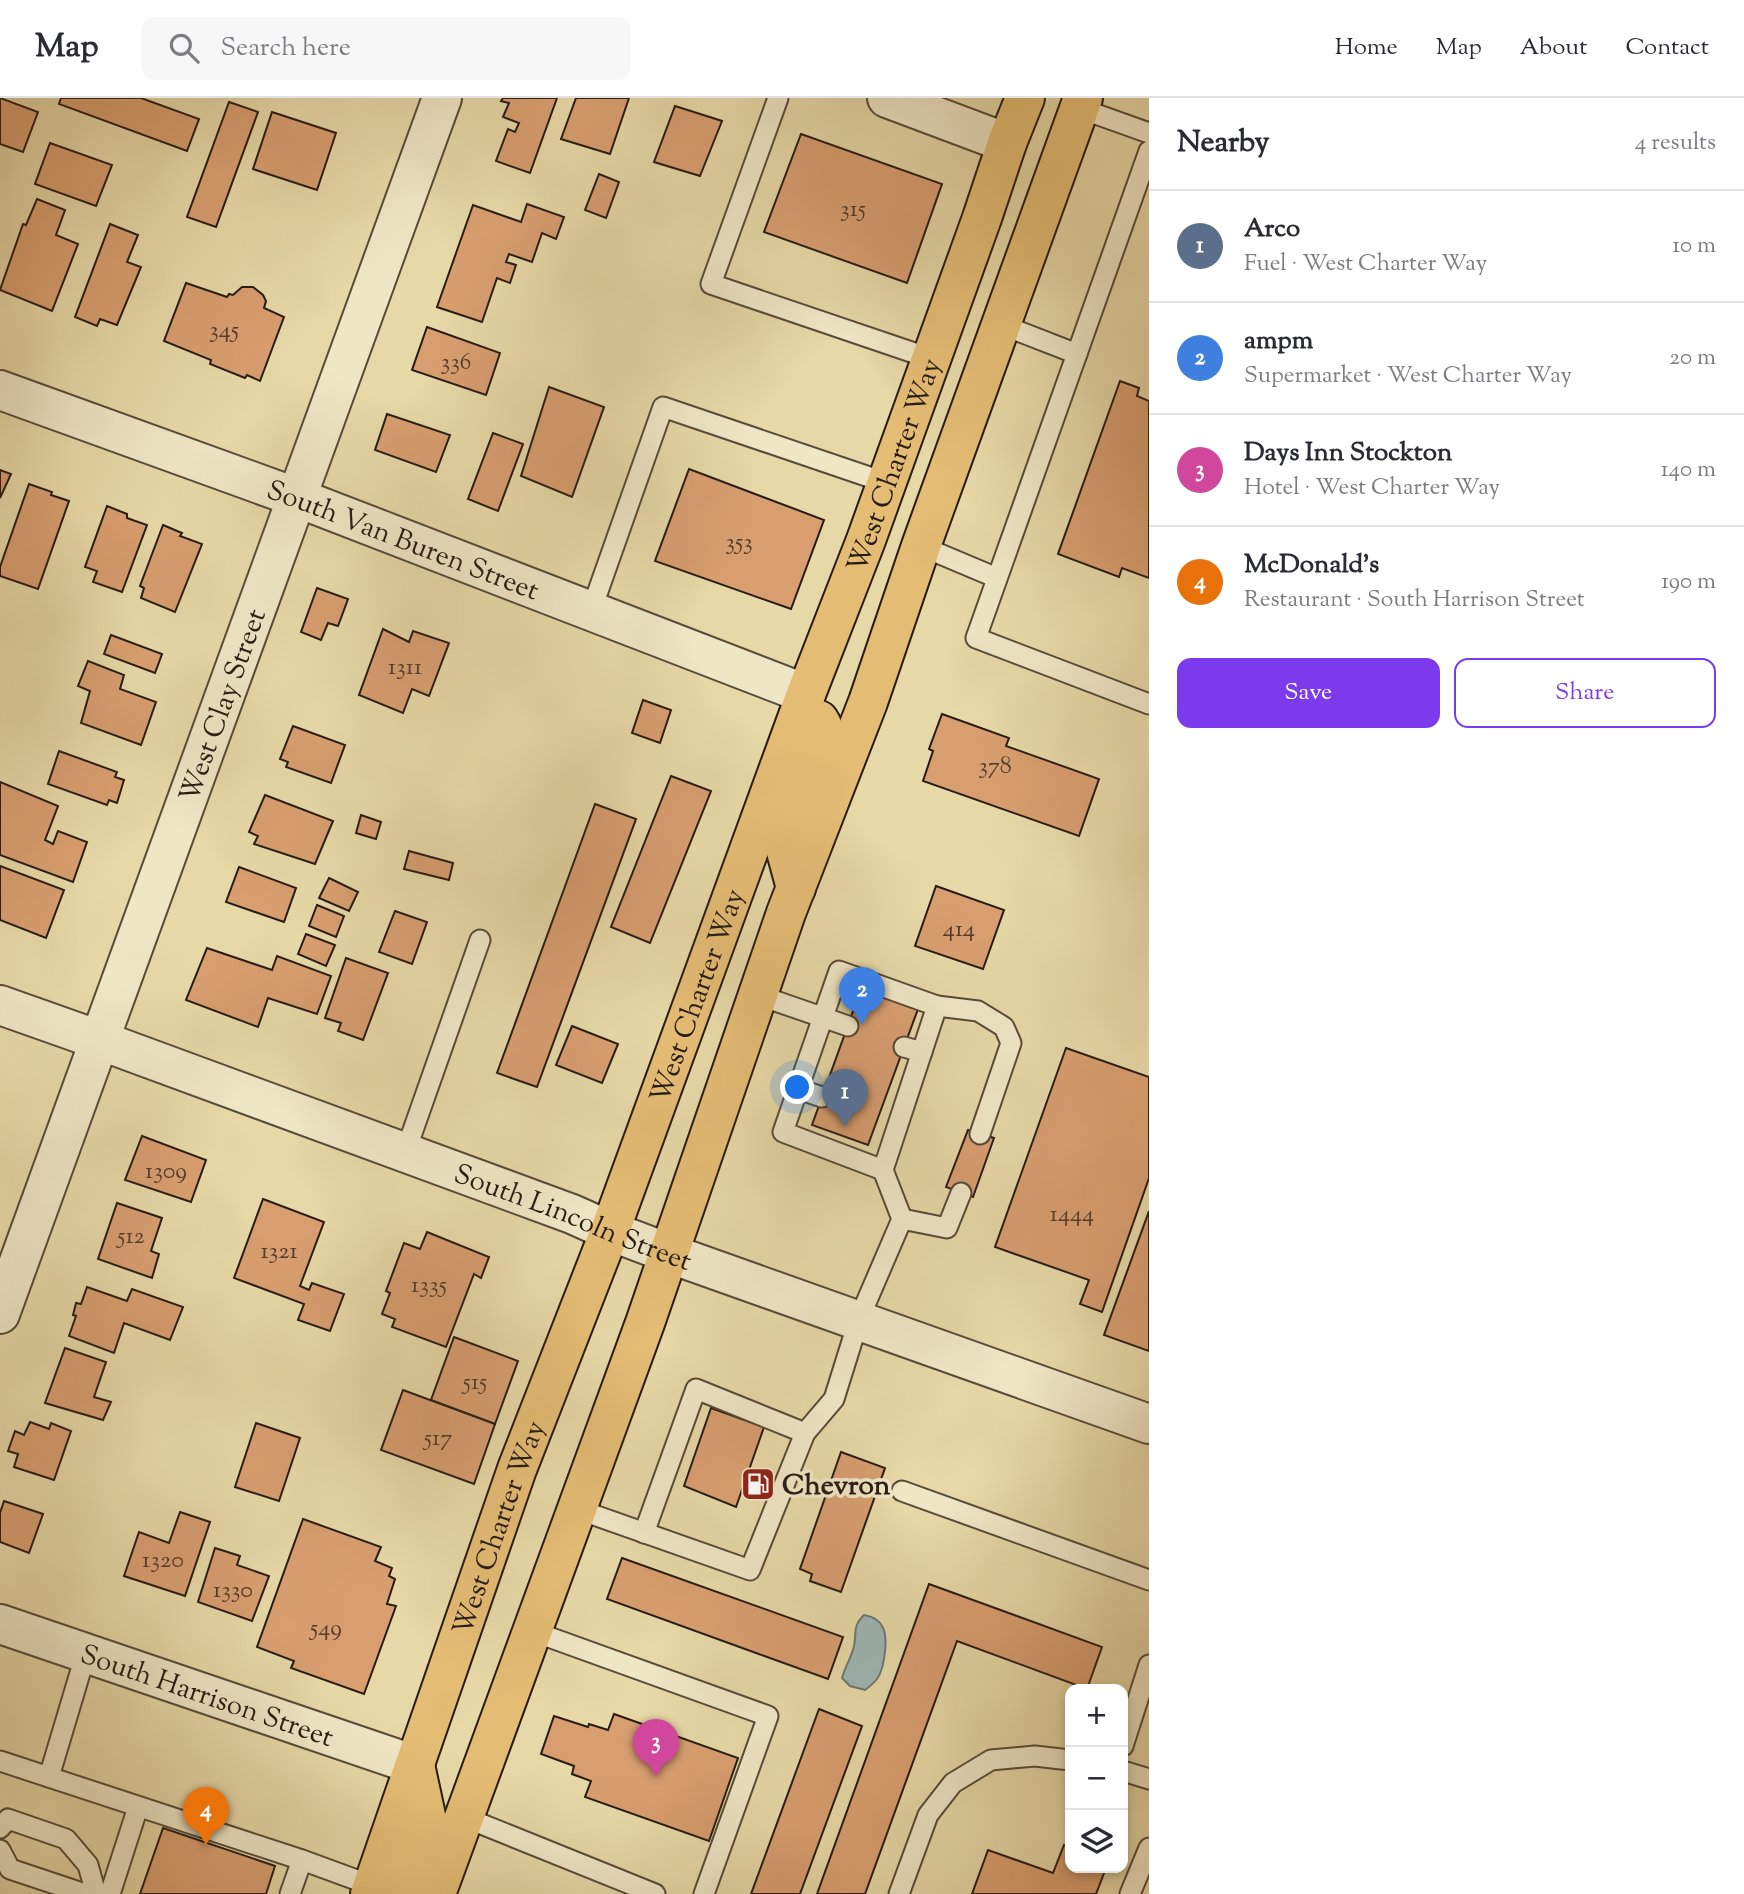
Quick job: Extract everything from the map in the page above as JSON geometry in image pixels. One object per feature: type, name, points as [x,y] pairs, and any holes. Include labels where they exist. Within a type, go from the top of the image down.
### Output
[{"type":"main road","name":"West Charter Way","points":[[382,1891],[415,1765],[517,1469],[610,1231],[806,694],[887,483],[1025,98]]},
{"type":"main road","name":"West Charter Way","points":[[436,1894],[577,1509],[796,888],[869,702],[921,546],[1081,103]]},
{"type":"main road","points":[[1000,324],[982,304],[1028,161],[1007,144]]},
{"type":"main road","points":[[796,888],[784,844],[822,725],[806,694]]},
{"type":"street","name":"West Clay Street","points":[[0,1314],[442,98]]},
{"type":"street","points":[[887,98],[1007,144]]},
{"type":"street","name":"South Van Buren Street","points":[[0,390],[298,498],[806,694]]},
{"type":"street","name":"South Lincoln Street","points":[[0,1005],[572,1214],[668,1253],[1149,1423]]},
{"type":"street","name":"South Harrison Street","points":[[0,1624],[415,1765]]},
{"type":"lane","points":[[778,98],[711,284],[932,359]]},
{"type":"lane","points":[[1081,103],[1149,132]]},
{"type":"lane","points":[[1149,150],[976,638],[1149,704]]},
{"type":"lane","points":[[1000,324],[1077,354]]},
{"type":"lane","points":[[591,611],[663,407],[887,483]]},
{"type":"lane","points":[[921,546],[997,578]]},
{"type":"lane","points":[[405,1153],[480,940]]},
{"type":"lane","points":[[883,1170],[783,1132],[839,971],[937,1006],[978,1011],[1004,1027],[1011,1043],[981,1134]]},
{"type":"lane","points":[[758,995],[848,1026]]},
{"type":"lane","points":[[577,1509],[750,1570],[805,1433],[834,1399],[859,1319],[902,1219],[883,1170],[898,1124],[913,1050],[937,1006]]},
{"type":"lane","points":[[798,1088],[822,1097]]},
{"type":"lane","points":[[878,1117],[898,1124]]},
{"type":"lane","points":[[902,1219],[947,1228],[961,1193]]},
{"type":"lane","points":[[644,1533],[696,1389],[805,1433]]},
{"type":"lane","points":[[902,1490],[1149,1580]]},
{"type":"lane","points":[[532,1631],[768,1716],[704,1894]]},
{"type":"lane","points":[[49,1777],[86,1653]]},
{"type":"lane","points":[[1128,1730],[1149,1665]]},
{"type":"lane","points":[[899,1894],[928,1815],[953,1783],[991,1760],[1035,1756],[1065,1759]]},
{"type":"lane","points":[[0,1761],[302,1860],[382,1891]]},
{"type":"lane","points":[[1128,1773],[1149,1779]]},
{"type":"lane","points":[[110,1894],[138,1807]]},
{"type":"lane","points":[[464,1817],[655,1894]]},
{"type":"lane","points":[[0,1828],[8,1819],[66,1839],[88,1865],[96,1894]]},
{"type":"lane","points":[[1130,1894],[1149,1848]]},
{"type":"lane","points":[[0,1850],[10,1869],[85,1894]]},
{"type":"lane","points":[[290,1894],[302,1860]]},
{"type":"water","points":[[864,1615],[880,1623],[886,1639],[880,1673],[865,1690],[850,1686],[842,1678],[853,1650],[856,1626]]},
{"type":"building","points":[[0,98],[38,112],[23,152],[0,144]]},
{"type":"building","points":[[61,98],[141,98],[199,119],[187,151],[59,104]]},
{"type":"building","points":[[503,98],[557,98],[530,173],[496,161],[508,129],[515,132],[519,123],[503,117],[509,103],[501,101]]},
{"type":"building","points":[[576,98],[629,98],[610,154],[561,139]]},
{"type":"building","points":[[229,102],[258,112],[216,227],[187,217]]},
{"type":"building","points":[[675,106],[722,121],[700,176],[654,162]]},
{"type":"building","points":[[272,112],[336,133],[317,190],[253,169]]},
{"type":"building","points":[[801,134],[942,184],[907,283],[764,232]]},
{"type":"building","points":[[50,143],[112,165],[96,206],[35,184]]},
{"type":"building","points":[[599,174],[619,182],[606,218],[585,210]]},
{"type":"building","points":[[37,199],[65,210],[56,235],[78,244],[52,311],[0,290],[23,224],[26,225]]},
{"type":"building","points":[[527,204],[564,217],[556,239],[542,233],[532,262],[509,254],[506,262],[516,265],[510,283],[497,278],[482,322],[437,307],[473,205],[521,222]]},
{"type":"building","points":[[110,224],[138,235],[127,262],[141,267],[117,325],[100,319],[97,326],[75,317]]},
{"type":"building","points":[[186,283],[227,297],[242,287],[253,287],[263,295],[266,301],[264,308],[284,317],[260,381],[210,364],[211,360],[164,341]]},
{"type":"building","points":[[427,327],[500,353],[486,395],[412,370]]},
{"type":"building","points":[[1120,381],[1139,388],[1137,396],[1149,401],[1149,578],[1122,568],[1119,577],[1058,554]]},
{"type":"building","points":[[549,387],[604,407],[572,497],[521,476]]},
{"type":"building","points":[[387,414],[450,435],[436,472],[375,450]]},
{"type":"building","points":[[493,433],[523,444],[498,511],[468,499]]},
{"type":"building","points":[[689,469],[824,520],[791,609],[655,561]]},
{"type":"building","points":[[0,470],[11,474],[0,498]]},
{"type":"building","points":[[29,484],[69,501],[38,589],[0,576],[0,567]]},
{"type":"building","points":[[107,506],[127,514],[127,518],[147,525],[122,592],[93,582],[97,571],[85,567]]},
{"type":"building","points":[[163,525],[182,533],[180,536],[202,544],[175,612],[141,598],[144,588],[140,586]]},
{"type":"building","points":[[317,588],[348,599],[338,626],[328,623],[321,640],[301,632]]},
{"type":"building","points":[[383,629],[409,642],[413,631],[449,643],[429,696],[412,689],[403,713],[359,695]]},
{"type":"building","points":[[111,635],[162,654],[155,673],[104,654]]},
{"type":"building","points":[[88,661],[124,675],[120,689],[156,702],[141,745],[81,723],[90,691],[78,686]]},
{"type":"building","points":[[643,700],[671,710],[660,743],[632,733]]},
{"type":"building","points":[[942,714],[1009,738],[1006,746],[1099,779],[1079,836],[923,781],[933,751],[929,749]]},
{"type":"building","points":[[293,726],[345,745],[331,783],[286,767],[288,762],[280,759]]},
{"type":"building","points":[[59,751],[117,772],[115,777],[124,780],[117,803],[109,800],[107,805],[48,784]]},
{"type":"building","points":[[671,776],[711,791],[650,943],[611,927]]},
{"type":"building","points":[[0,782],[58,806],[45,840],[53,844],[58,831],[87,842],[73,882],[0,855]]},
{"type":"building","points":[[265,795],[333,821],[315,864],[254,844],[258,836],[249,832]]},
{"type":"building","points":[[595,804],[636,819],[537,1087],[497,1073]]},
{"type":"building","points":[[361,815],[381,822],[376,839],[356,833]]},
{"type":"building","points":[[409,851],[453,863],[449,880],[404,869]]},
{"type":"building","points":[[0,866],[64,890],[46,938],[0,920]]},
{"type":"building","points":[[239,867],[296,888],[284,922],[226,902]]},
{"type":"building","points":[[329,878],[358,892],[349,911],[319,898]]},
{"type":"building","points":[[936,886],[1004,910],[983,969],[915,946]]},
{"type":"building","points":[[317,905],[344,916],[336,937],[309,926]]},
{"type":"building","points":[[395,911],[427,922],[412,964],[379,952]]},
{"type":"building","points":[[306,934],[335,945],[326,966],[298,954]]},
{"type":"building","points":[[207,948],[272,970],[277,956],[331,976],[317,1014],[268,998],[258,1027],[186,1000]]},
{"type":"building","points":[[346,958],[388,973],[363,1040],[338,1031],[341,1023],[325,1018]]},
{"type":"building","points":[[861,989],[918,1009],[868,1145],[812,1125]]},
{"type":"building","points":[[572,1026],[618,1044],[602,1083],[556,1065]]},
{"type":"building","points":[[1066,1048],[1149,1077],[1149,1178],[1102,1312],[1080,1304],[1089,1280],[995,1247]]},
{"type":"building","points":[[968,1130],[994,1138],[973,1197],[946,1187]]},
{"type":"building","points":[[142,1136],[206,1160],[191,1202],[125,1180]]},
{"type":"building","points":[[263,1199],[324,1222],[300,1286],[309,1290],[312,1283],[344,1294],[330,1331],[298,1320],[304,1304],[234,1278]]},
{"type":"building","points":[[117,1203],[162,1218],[151,1251],[159,1254],[152,1278],[98,1259]]},
{"type":"building","points":[[1149,1211],[1149,1351],[1104,1335]]},
{"type":"building","points":[[427,1232],[489,1257],[481,1278],[474,1274],[446,1347],[392,1327],[395,1319],[382,1314],[390,1293],[386,1291],[404,1243],[420,1249]]},
{"type":"building","points":[[87,1287],[127,1301],[132,1289],[183,1307],[170,1340],[124,1323],[114,1353],[69,1336],[76,1316],[73,1315],[76,1303],[81,1304]]},
{"type":"building","points":[[454,1337],[518,1361],[495,1424],[431,1400]]},
{"type":"building","points":[[65,1348],[106,1362],[94,1397],[111,1402],[103,1420],[45,1403]]},
{"type":"building","points":[[403,1390],[495,1424],[474,1484],[381,1450]]},
{"type":"building","points":[[711,1408],[764,1427],[736,1507],[684,1486]]},
{"type":"building","points":[[30,1422],[49,1429],[51,1423],[71,1431],[54,1480],[14,1467],[18,1454],[8,1451],[15,1431],[24,1435]]},
{"type":"building","points":[[256,1423],[300,1438],[279,1501],[235,1487]]},
{"type":"building","points":[[841,1452],[885,1468],[841,1592],[810,1581],[812,1574],[800,1569]]},
{"type":"building","points":[[4,1501],[43,1514],[29,1553],[0,1542],[0,1513]]},
{"type":"building","points":[[180,1512],[210,1522],[185,1596],[124,1576],[139,1532],[169,1543]]},
{"type":"building","points":[[303,1519],[381,1547],[375,1561],[392,1568],[389,1576],[395,1579],[387,1604],[396,1606],[364,1694],[291,1668],[294,1661],[257,1647]]},
{"type":"building","points":[[215,1548],[240,1556],[237,1565],[269,1576],[252,1621],[198,1602]]},
{"type":"building","points":[[622,1558],[843,1637],[828,1679],[607,1599]]},
{"type":"building","points":[[929,1584],[1102,1647],[1089,1684],[1073,1684],[957,1641],[865,1894],[817,1894]]},
{"type":"building","points":[[819,1709],[862,1726],[800,1894],[751,1894]]},
{"type":"building","points":[[614,1714],[738,1758],[709,1841],[585,1797],[591,1781],[572,1774],[574,1766],[541,1754],[554,1716],[588,1727],[589,1724],[608,1730]]},
{"type":"building","points":[[163,1828],[275,1866],[266,1894],[140,1894]]},
{"type":"building","points":[[1064,1845],[1065,1873],[1104,1873],[1096,1894],[972,1894],[988,1850],[1053,1873]]},
{"type":"place","name":"ampm","points":[[862,1025]]},
{"type":"place","name":"Arco","points":[[845,1127]]},
{"type":"place","name":"Chevron","points":[[758,1484]]},
{"type":"place","name":"Days Inn Stockton","points":[[656,1777]]},
{"type":"place","name":"McDonald's","points":[[206,1845]]}]
